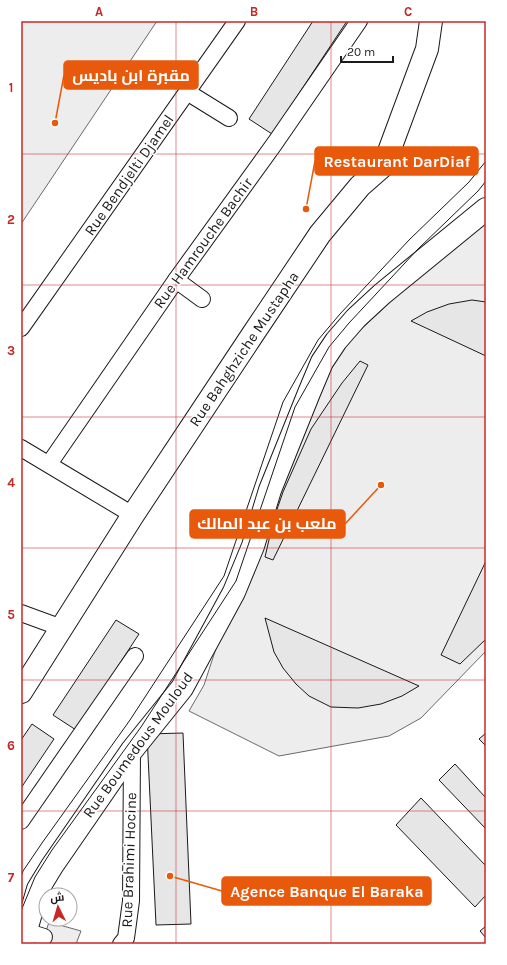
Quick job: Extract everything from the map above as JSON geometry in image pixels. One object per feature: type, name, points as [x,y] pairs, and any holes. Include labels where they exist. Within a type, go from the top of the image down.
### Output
[{"type":"street","name":"Rue Bendjelti Djamel","points":[[21,328],[237,21]]},
{"type":"street","name":"Rue Hamrouche Bachir","points":[[49,464],[176,280],[275,143],[359,21]]},
{"type":"street","name":"Rue Bahghziche Mustapha","points":[[21,692],[133,515],[252,334],[320,234],[360,186],[384,165],[427,49],[431,21]]},
{"type":"street","points":[[187,92],[229,118]]},
{"type":"street","name":"Rue Boumedous Mouloud","points":[[31,937],[38,889],[52,866],[132,750],[182,688],[234,592],[253,546],[270,490],[308,393],[322,362],[336,341],[356,318],[382,294],[486,209]]},
{"type":"street","points":[[176,280],[202,299]]},
{"type":"street","points":[[21,448],[133,515]]},
{"type":"street","points":[[21,613],[62,628]]},
{"type":"street","points":[[21,821],[135,656]]},
{"type":"street","name":"Rue Brahimi Hocine","points":[[121,944],[126,938],[131,901],[132,750]]},
{"type":"shaded area","points":[[21,21],[157,21],[21,224]]},
{"type":"shaded area","points":[[486,218],[486,651],[421,718],[389,736],[279,756],[189,711],[204,685],[240,575],[340,349],[447,249]]},
{"type":"shaded area","points":[[47,927],[67,927],[81,931],[76,944],[42,944]]},
{"type":"building","points":[[313,21],[347,21],[272,134],[249,119]]},
{"type":"building","points":[[472,300],[486,302],[486,356],[411,321],[427,312],[449,304]]},
{"type":"building","points":[[360,361],[368,365],[273,560],[265,557],[274,518],[283,492],[311,429],[342,383]]},
{"type":"building","points":[[486,561],[486,639],[460,664],[441,655]]},
{"type":"building","points":[[265,618],[419,686],[402,696],[381,704],[358,708],[331,707],[309,696],[296,684],[283,668],[274,652]]},
{"type":"building","points":[[116,620],[139,634],[76,730],[53,715]]},
{"type":"building","points":[[32,724],[54,739],[21,788],[21,740]]},
{"type":"building","points":[[183,733],[191,924],[156,925],[147,734]]},
{"type":"building","points":[[486,733],[486,746],[479,739]]},
{"type":"building","points":[[455,764],[486,798],[486,829],[439,780]]},
{"type":"building","points":[[421,798],[486,866],[486,895],[475,907],[396,825]]},
{"type":"building","points":[[486,926],[486,938],[480,931]]},
{"type":"tram line","points":[[21,877],[23,871],[42,843],[130,720],[224,576],[283,402],[318,340],[340,314],[409,240],[469,182],[486,161]]},
{"type":"tram line","points":[[21,911],[35,877],[52,850],[141,727],[236,581],[295,407],[329,347],[349,323],[418,249],[478,191],[486,181]]},
{"type":"place","name":"مقبرة ابن باديس","points":[[55,123]]},
{"type":"place","name":"Restaurant DarDiaf","points":[[306,209]]},
{"type":"place","name":"ملعب بن عبد المالك","points":[[381,485]]},
{"type":"place","name":"Agence Banque El Baraka","points":[[170,876]]}]
